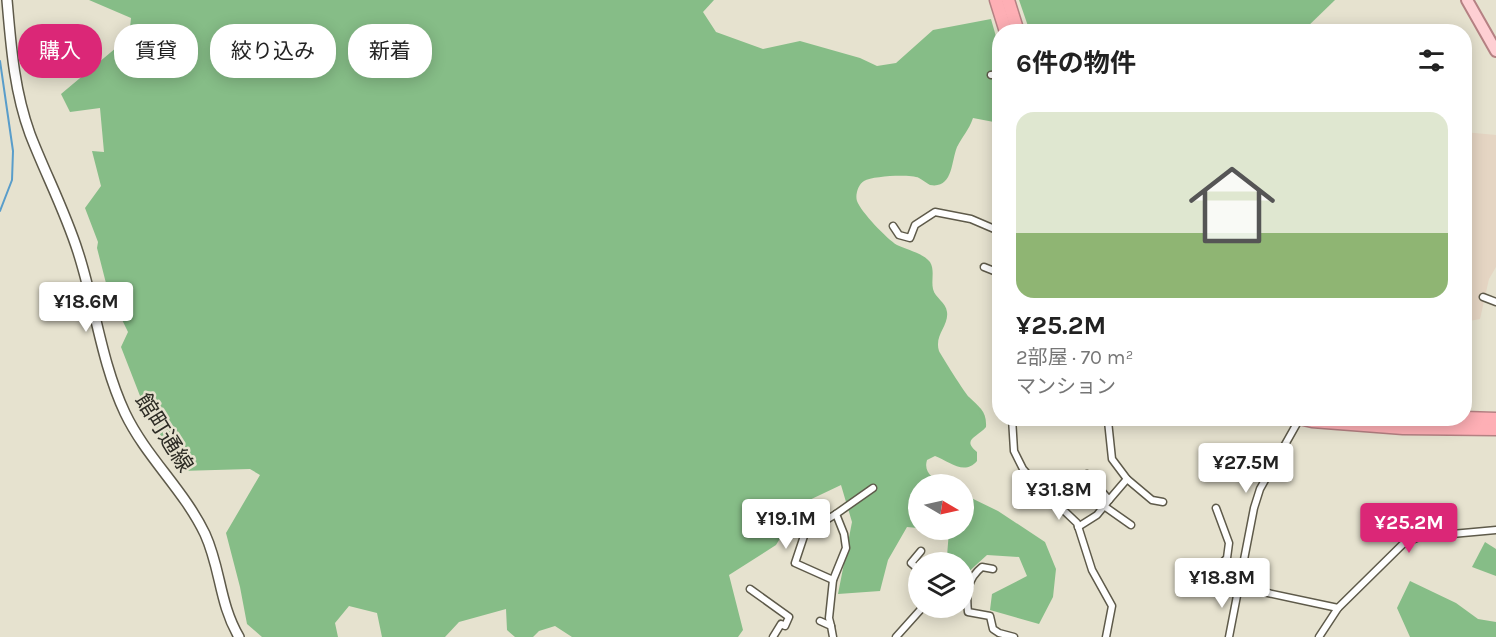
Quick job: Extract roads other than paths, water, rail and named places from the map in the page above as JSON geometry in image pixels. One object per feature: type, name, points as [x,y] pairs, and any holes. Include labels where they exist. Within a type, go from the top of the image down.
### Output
[{"type":"highway","points":[[996,0],[1004,24]]},
{"type":"highway","points":[[1008,0],[1016,24]]},
{"type":"highway","points":[[1472,418],[1496,418]]},
{"type":"highway","points":[[1380,426],[1496,429]]},
{"type":"main road","name":"館町通線","points":[[8,0],[12,68],[17,93],[30,134],[77,249],[116,391],[145,447],[186,502],[204,532],[215,564],[224,607],[239,637]]},
{"type":"main road","points":[[1467,0],[1496,51]]},
{"type":"street","points":[[893,226],[899,235],[910,238],[915,225],[935,212],[971,219],[992,228]]},
{"type":"street","points":[[984,267],[992,270]]},
{"type":"street","points":[[1483,297],[1496,302]]},
{"type":"street","points":[[1012,426],[1014,451],[1023,469],[1078,526],[1092,570],[1112,606],[1106,637]]},
{"type":"street","points":[[1109,426],[1112,459],[1127,478],[1152,500],[1163,502]]},
{"type":"street","points":[[1228,637],[1254,508],[1260,489],[1295,426]]},
{"type":"street","points":[[1087,474],[1106,503],[1131,525]]},
{"type":"street","points":[[1078,526],[1097,515],[1127,478]]},
{"type":"street","points":[[832,580],[795,563],[805,532],[837,514],[873,488]]},
{"type":"street","points":[[1216,508],[1229,543],[1227,558],[1220,565],[1216,582],[1338,608]]},
{"type":"street","points":[[833,637],[829,618],[832,580],[846,548],[837,514]]},
{"type":"street","points":[[1319,637],[1338,608],[1397,549],[1411,540],[1443,534],[1496,530]]},
{"type":"street","points":[[974,573],[982,567],[993,569]]},
{"type":"street","points":[[750,590],[789,617],[785,626],[781,624],[773,637]]},
{"type":"street","points":[[974,613],[990,616],[993,629],[1014,637]]},
{"type":"street","points":[[896,637],[913,618]]},
{"type":"street","points":[[820,621],[831,626]]},
{"type":"waterway","points":[[0,61],[13,151],[12,180],[0,211]]}]
